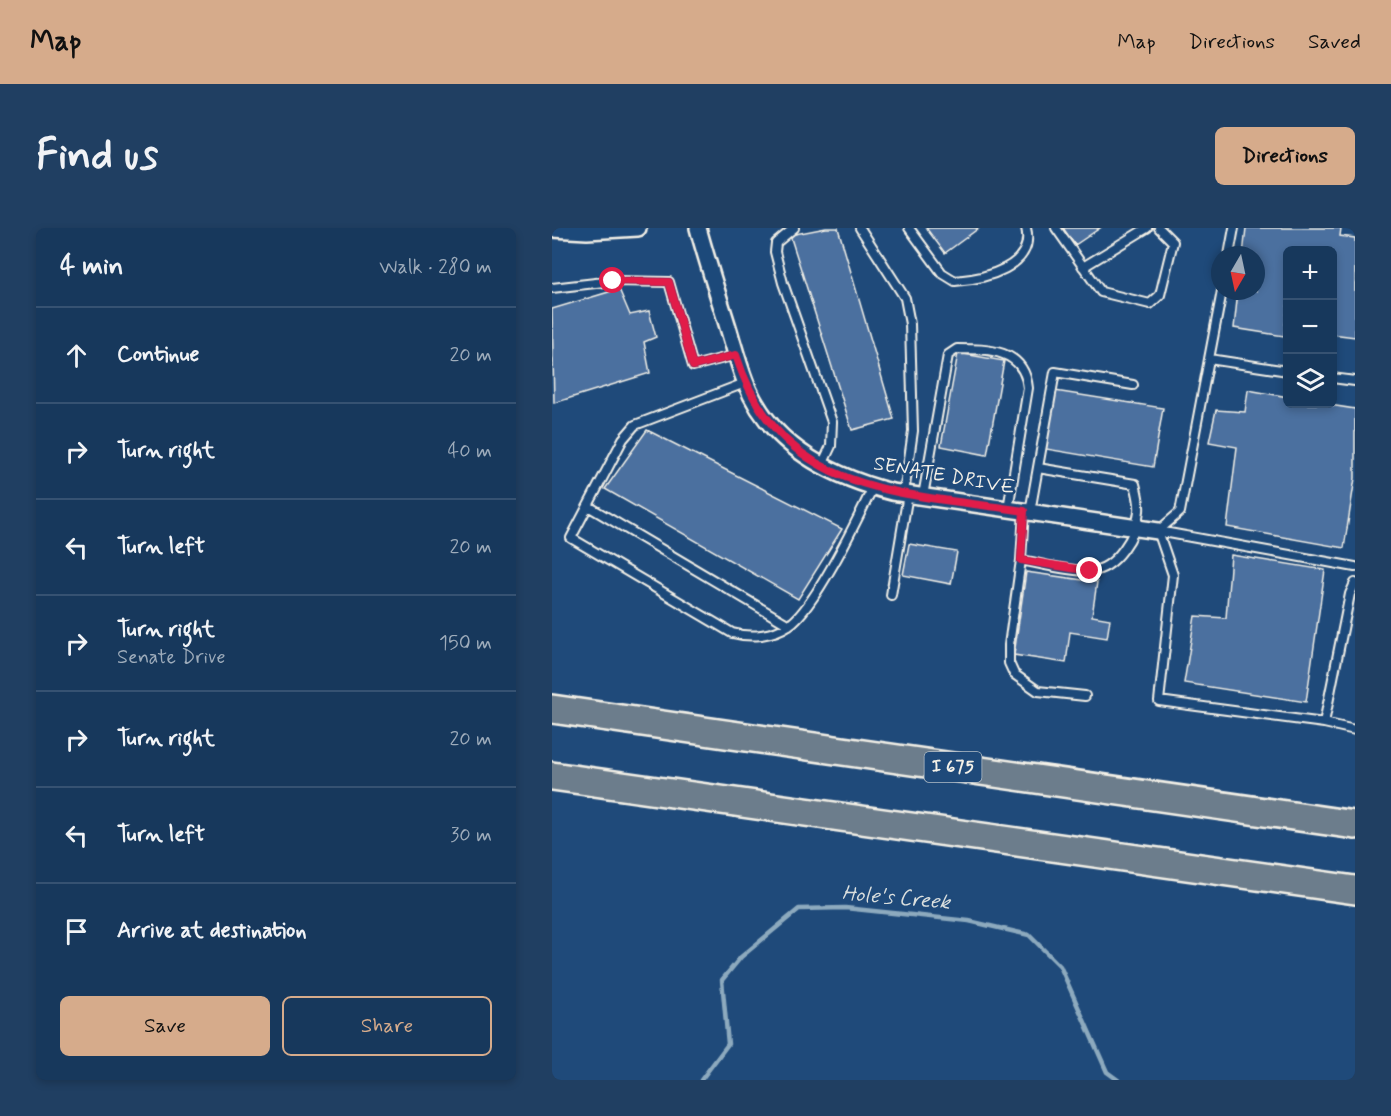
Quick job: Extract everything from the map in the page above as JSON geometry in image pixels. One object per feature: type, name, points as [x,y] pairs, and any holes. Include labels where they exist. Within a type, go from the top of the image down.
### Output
[{"type":"highway","name":"I 675","points":[[552,709],[1355,825]]},
{"type":"highway","points":[[552,777],[1355,890]]},
{"type":"street","points":[[552,229],[587,231],[638,228]]},
{"type":"street","name":"SENATE DRIVE","points":[[698,228],[745,383],[763,413],[783,437],[821,466],[873,487],[1158,531]]},
{"type":"lane","points":[[794,228],[777,243],[775,252],[783,283],[832,422],[834,436],[821,466]]},
{"type":"lane","points":[[860,228],[905,298],[910,324],[912,494]]},
{"type":"lane","points":[[909,228],[942,273],[955,281],[987,275],[1018,259],[1029,238],[1026,228]]},
{"type":"lane","points":[[1056,228],[1101,292],[1150,304],[1160,295],[1173,242],[1159,228]]},
{"type":"lane","points":[[1083,267],[1148,228]]},
{"type":"lane","points":[[1230,246],[1234,228]]},
{"type":"lane","points":[[552,288],[604,281],[669,282],[693,366],[736,355]]},
{"type":"lane","points":[[1158,531],[1180,512],[1220,300]]},
{"type":"lane","points":[[891,595],[912,494],[948,356],[957,349],[996,352],[1022,365],[1027,376],[1028,388],[1008,508]]},
{"type":"lane","points":[[1209,359],[1283,370]]},
{"type":"lane","points":[[1085,696],[1038,691],[1014,674],[1009,663],[1009,645],[1027,511],[1038,468],[1055,372],[1133,385]]},
{"type":"lane","points":[[1337,379],[1355,381]]},
{"type":"lane","points":[[745,383],[635,425],[623,439],[571,538],[732,633],[746,637],[767,634],[789,625],[803,613],[850,534],[873,487]]},
{"type":"lane","points":[[1021,560],[1090,571],[1104,567],[1119,555],[1136,528],[1140,508],[1136,484],[1038,468]]},
{"type":"lane","points":[[588,506],[789,625]]},
{"type":"lane","points":[[1158,531],[1355,567]]},
{"type":"lane","points":[[1158,531],[1173,575],[1159,701],[1355,729]]},
{"type":"lane","points":[[1324,723],[1350,594],[1355,583]]},
{"type":"building","points":[[838,228],[894,419],[852,430],[790,235]]},
{"type":"building","points":[[926,228],[979,228],[945,253]]},
{"type":"building","points":[[1063,228],[1100,228],[1075,245]]},
{"type":"building","points":[[1246,228],[1341,228],[1340,236],[1355,238],[1355,337],[1337,335],[1337,246],[1283,246],[1283,336],[1234,328],[1237,300],[1265,300],[1265,246],[1244,246]]},
{"type":"building","points":[[619,289],[630,315],[649,311],[656,337],[644,342],[650,373],[554,403],[552,309]]},
{"type":"building","points":[[958,353],[1004,361],[987,455],[941,446]]},
{"type":"building","points":[[1248,390],[1283,396],[1283,408],[1337,408],[1337,406],[1355,409],[1355,478],[1344,548],[1227,527],[1237,447],[1209,442],[1216,410],[1245,412]]},
{"type":"building","points":[[1055,391],[1163,408],[1153,467],[1046,449]]},
{"type":"building","points":[[647,430],[842,529],[798,599],[605,489]]},
{"type":"building","points":[[909,544],[957,552],[951,584],[903,575]]},
{"type":"building","points":[[1231,555],[1325,570],[1306,702],[1184,683],[1195,616],[1226,618]]},
{"type":"building","points":[[1026,572],[1097,582],[1092,616],[1110,619],[1107,638],[1070,632],[1066,663],[1014,655]]},
{"type":"waterway","name":"Hole's Creek","points":[[701,1080],[728,1044],[722,980],[741,957],[799,909],[845,908],[969,921],[1029,935],[1060,966],[1107,1072],[1118,1080]]},
{"type":"route","points":[[613,281],[669,282],[693,366],[736,355],[745,383],[768,419],[801,453],[834,474],[892,492],[1024,511],[1021,560],[1090,571]]}]
